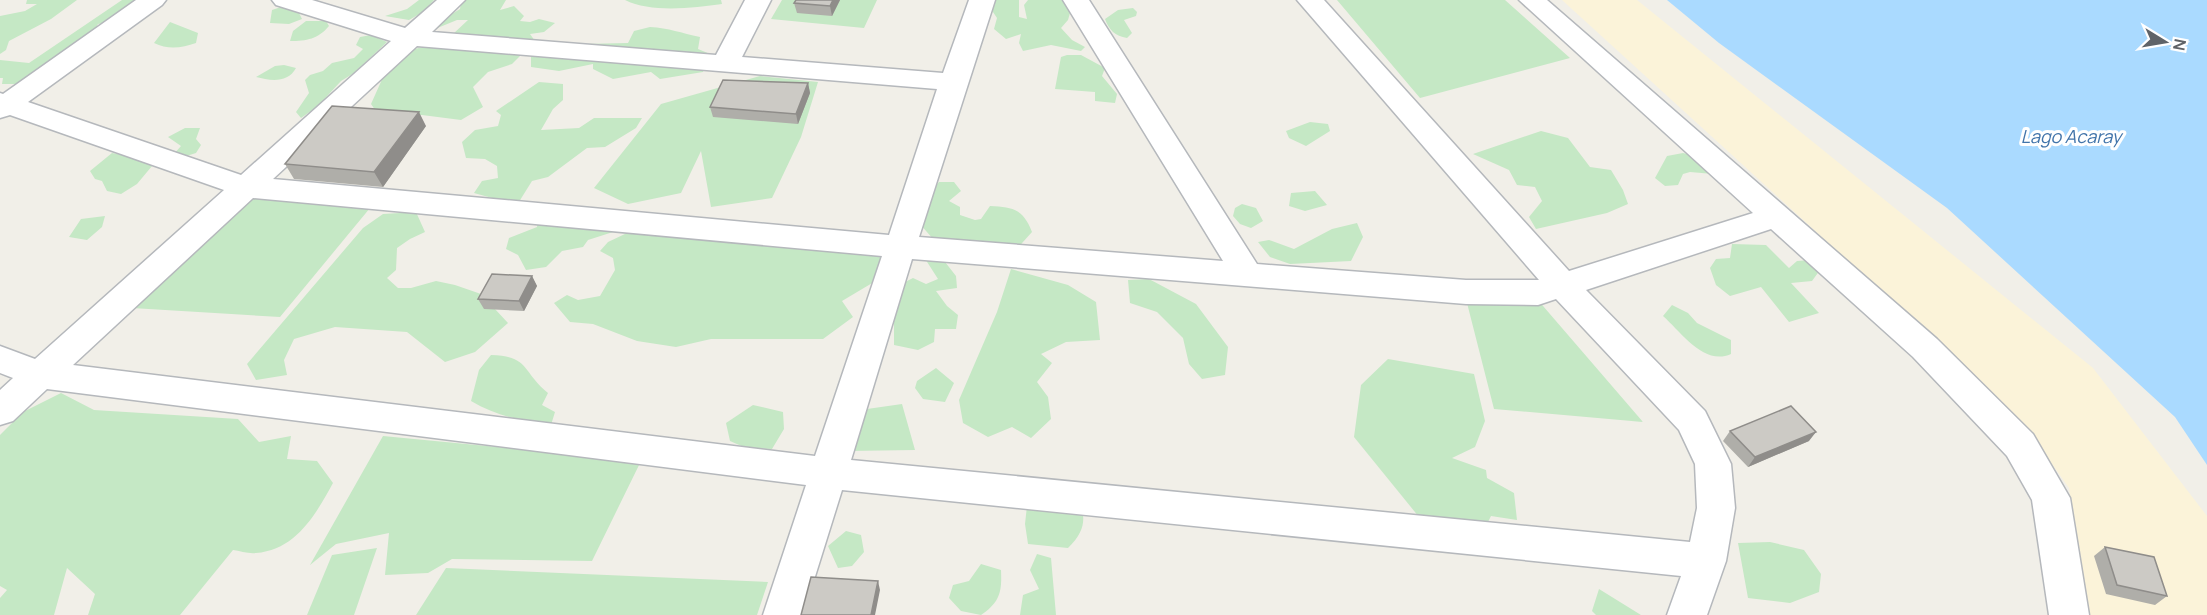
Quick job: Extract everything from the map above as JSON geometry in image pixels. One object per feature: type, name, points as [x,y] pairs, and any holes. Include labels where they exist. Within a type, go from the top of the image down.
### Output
[{"type":"street","points":[[2,105],[153,0]]},
{"type":"street","points":[[285,0],[410,39],[726,62],[953,82]]},
{"type":"street","points":[[0,411],[453,0]]},
{"type":"street","points":[[726,62],[758,0]]},
{"type":"street","points":[[783,615],[953,82],[982,0]]},
{"type":"street","points":[[1076,0],[1247,274]]},
{"type":"street","points":[[1310,0],[1562,285],[1692,421],[1713,464],[1716,508],[1707,561],[1688,615]]},
{"type":"street","points":[[1532,0],[1925,348],[2020,445],[2051,498],[2069,615]]},
{"type":"street","points":[[2,105],[245,187],[901,247],[1466,292],[1538,293],[1777,216]]},
{"type":"street","points":[[0,359],[40,375],[829,473],[1707,561]]},
{"type":"green space","points":[[27,0],[77,0],[51,19],[9,41],[6,50],[0,54],[0,16],[25,11],[37,4],[26,4]]},
{"type":"green space","points":[[122,0],[145,0],[114,21],[98,24],[94,31],[23,84],[2,84],[0,60],[29,63]]},
{"type":"green space","points":[[419,0],[434,0],[423,12],[409,20],[385,16],[407,9]]},
{"type":"green space","points":[[464,0],[506,0],[500,10],[514,6],[524,16],[520,21],[530,22],[539,19],[555,23],[544,32],[530,34],[535,41],[512,64],[488,72],[473,87],[483,107],[461,120],[422,115],[380,117],[371,104],[384,75],[415,49],[461,36],[453,34],[468,20],[457,20],[435,29],[447,17],[460,9],[461,2]]},
{"type":"green space","points":[[625,0],[721,0],[722,4],[659,8]]},
{"type":"green space","points":[[782,0],[877,0],[864,28],[771,19]]},
{"type":"green space","points":[[989,0],[1019,0],[1019,17],[1027,19],[1024,5],[1028,0],[1061,0],[1072,6],[1068,20],[1061,28],[1072,40],[1085,47],[1081,51],[1051,45],[1023,51],[1019,43],[1021,34],[1006,39],[994,29],[997,18],[987,3]]},
{"type":"green space","points":[[1337,0],[1505,0],[1570,58],[1420,98]]},
{"type":"green space","points":[[284,6],[298,11],[302,19],[289,24],[270,23],[272,10]]},
{"type":"green space","points":[[1133,8],[1137,12],[1136,16],[1124,20],[1132,33],[1127,38],[1116,34],[1105,19],[1118,10]]},
{"type":"green space","points":[[306,21],[326,21],[329,26],[321,34],[312,38],[290,41],[293,31]]},
{"type":"green space","points":[[170,22],[198,33],[196,43],[175,48],[154,43]]},
{"type":"green space","points":[[650,27],[700,37],[698,49],[710,54],[703,72],[660,79],[651,72],[613,79],[593,69],[593,64],[559,71],[531,67],[531,56],[540,41],[582,44],[628,43],[634,31]]},
{"type":"green space","points":[[371,35],[387,42],[354,73],[341,81],[318,106],[301,118],[296,112],[309,93],[305,80],[310,75],[323,71],[332,63],[354,58],[363,49],[356,45],[360,37]]},
{"type":"green space","points":[[1081,55],[1105,68],[1102,76],[1117,94],[1115,103],[1095,101],[1095,92],[1055,89],[1061,57]]},
{"type":"green space","points":[[284,65],[296,68],[293,73],[279,80],[256,77],[275,66]]},
{"type":"green space","points":[[760,76],[818,82],[801,137],[772,198],[711,207],[701,151],[681,193],[628,204],[594,188],[661,104]]},
{"type":"green space","points":[[539,82],[563,84],[563,100],[553,109],[541,130],[579,128],[594,118],[642,118],[636,128],[605,147],[587,148],[548,177],[532,181],[517,205],[474,193],[482,181],[498,178],[497,166],[485,159],[466,158],[462,142],[475,130],[498,126],[501,115],[496,111]]},
{"type":"green space","points":[[1310,122],[1328,124],[1330,131],[1306,146],[1289,138],[1286,131]]},
{"type":"green space","points":[[185,128],[200,128],[196,139],[201,145],[196,153],[180,158],[173,155],[181,146],[168,137]]},
{"type":"green space","points":[[1541,131],[1568,138],[1590,167],[1611,170],[1628,204],[1607,213],[1536,229],[1529,217],[1542,201],[1535,187],[1517,185],[1509,170],[1473,154]]},
{"type":"green space","points":[[112,153],[137,158],[152,166],[137,184],[121,194],[107,191],[102,181],[95,179],[90,171]]},
{"type":"green space","points":[[1683,153],[1709,160],[1713,174],[1690,172],[1683,174],[1678,185],[1665,186],[1655,178],[1667,156]]},
{"type":"green space","points":[[939,182],[954,182],[961,191],[949,201],[960,207],[960,215],[975,220],[981,219],[990,206],[1005,207],[1021,214],[1032,232],[1014,252],[934,240],[919,223],[925,198]]},
{"type":"green space","points":[[1315,191],[1327,205],[1305,211],[1289,206],[1291,193]]},
{"type":"green space","points":[[246,197],[370,208],[280,317],[132,308]]},
{"type":"green space","points":[[1242,204],[1256,208],[1263,221],[1251,228],[1240,224],[1233,216],[1235,208]]},
{"type":"green space","points":[[416,212],[425,232],[397,248],[396,270],[387,278],[398,288],[411,288],[436,281],[481,294],[508,323],[475,352],[445,362],[407,332],[335,327],[294,339],[284,360],[287,375],[256,380],[247,364],[363,228],[383,214]]},
{"type":"green space","points":[[105,216],[102,227],[87,240],[69,237],[81,219]]},
{"type":"green space","points":[[538,218],[598,225],[613,232],[588,240],[583,247],[562,251],[546,267],[526,270],[518,255],[506,249],[509,238],[537,227]]},
{"type":"green space","points":[[1357,223],[1363,237],[1351,261],[1290,264],[1270,257],[1258,242],[1269,240],[1294,249],[1332,229]]},
{"type":"green space","points":[[627,233],[766,240],[891,252],[884,276],[842,301],[853,317],[823,339],[711,339],[676,347],[637,341],[593,324],[570,322],[554,303],[567,295],[578,300],[600,296],[615,270],[613,258],[600,251],[608,242]]},
{"type":"green space","points":[[1732,244],[1766,245],[1789,268],[1797,261],[1811,260],[1820,270],[1812,281],[1791,283],[1819,313],[1789,322],[1761,287],[1730,296],[1716,285],[1710,268],[1716,259],[1730,258]]},
{"type":"green space","points":[[938,253],[956,276],[957,288],[936,291],[947,306],[958,315],[956,329],[935,329],[934,342],[918,350],[894,345],[894,318],[903,283],[913,278],[926,284],[938,279],[922,254]]},
{"type":"green space","points":[[1011,269],[1068,285],[1096,302],[1100,340],[1066,342],[1041,354],[1052,363],[1037,382],[1048,397],[1051,419],[1031,438],[1012,427],[988,437],[963,423],[959,400],[997,312]]},
{"type":"green space","points":[[1149,279],[1196,304],[1228,347],[1225,375],[1202,379],[1189,364],[1183,338],[1157,312],[1130,303],[1128,280]]},
{"type":"green space","points":[[1537,299],[1643,422],[1494,409],[1467,303]]},
{"type":"green space","points":[[1672,305],[1688,313],[1697,323],[1731,340],[1731,354],[1721,357],[1712,356],[1694,346],[1663,316]]},
{"type":"green space","points":[[491,355],[513,358],[519,362],[548,393],[542,405],[555,412],[551,425],[490,411],[471,401],[479,370]]},
{"type":"green space","points":[[1388,359],[1474,374],[1485,421],[1475,447],[1452,458],[1486,470],[1487,478],[1514,493],[1517,520],[1491,516],[1487,524],[1419,517],[1354,437],[1361,385]]},
{"type":"green space","points":[[936,368],[954,383],[945,402],[923,399],[915,388],[917,381]]},
{"type":"green space","points":[[61,393],[94,410],[238,419],[259,442],[291,436],[287,459],[317,461],[333,483],[312,518],[293,538],[270,550],[247,553],[233,550],[180,615],[88,615],[95,594],[67,568],[54,615],[0,615],[0,598],[7,590],[0,586],[0,435],[23,412]]},
{"type":"green space","points":[[902,404],[915,450],[847,451],[867,409]]},
{"type":"green space","points":[[753,405],[783,412],[784,429],[772,449],[746,448],[730,441],[726,423]]},
{"type":"green space","points":[[383,436],[641,461],[592,561],[452,559],[428,573],[385,575],[389,533],[336,544],[310,565]]},
{"type":"green space","points":[[1058,480],[1073,485],[1082,511],[1083,525],[1080,533],[1068,548],[1028,544],[1025,524],[1027,506]]},
{"type":"green space","points":[[846,531],[861,535],[864,552],[852,566],[838,568],[828,546]]},
{"type":"green space","points":[[1770,542],[1804,550],[1821,574],[1819,592],[1790,603],[1748,598],[1738,543]]},
{"type":"green space","points":[[377,548],[354,615],[307,615],[332,555]]},
{"type":"green space","points":[[1037,554],[1051,558],[1056,615],[1020,615],[1023,595],[1039,589],[1030,570]]},
{"type":"green space","points":[[981,564],[1001,570],[999,596],[981,615],[961,611],[949,598],[953,585],[969,581]]},
{"type":"green space","points":[[446,568],[768,582],[757,615],[416,615]]},
{"type":"green space","points":[[1599,589],[1641,615],[1596,615],[1592,611]]},
{"type":"sand","points":[[1562,0],[1637,0],[2093,368],[2207,516],[2207,615],[2087,615],[2069,488],[2032,436],[1869,280]]},
{"type":"water","name":"Lago Acaray","points":[[1667,0],[2207,0],[2207,465],[2175,417],[1947,208],[1719,43]]},
{"type":"building","points":[[796,0],[833,0],[830,6],[794,3]]},
{"type":"building","points":[[723,80],[808,83],[796,114],[710,107]]},
{"type":"building","points":[[332,106],[419,112],[374,172],[285,164]]},
{"type":"building","points":[[492,274],[532,276],[519,301],[478,299]]},
{"type":"building","points":[[1791,406],[1816,432],[1755,457],[1730,431]]},
{"type":"building","points":[[2105,547],[2154,557],[2167,596],[2117,585]]},
{"type":"building","points":[[811,577],[878,581],[871,615],[801,615]]}]
